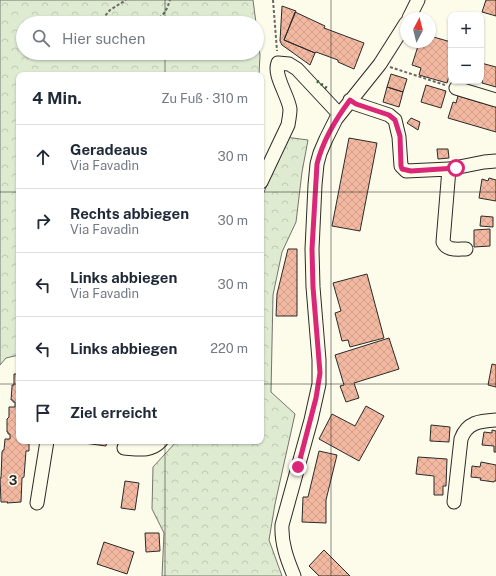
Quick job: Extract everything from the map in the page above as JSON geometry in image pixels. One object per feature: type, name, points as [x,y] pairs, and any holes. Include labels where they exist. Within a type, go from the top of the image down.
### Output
[{"type":"street","points":[[412,12],[418,0]]},
{"type":"street","points":[[294,576],[284,551],[282,525],[311,420],[319,384],[320,373],[313,287],[312,249],[317,164],[326,139],[339,114],[380,64],[400,32]]},
{"type":"street","points":[[264,176],[288,125],[290,116],[288,102],[278,72],[278,63],[289,64],[297,69],[339,114]]},
{"type":"street","points":[[456,88],[496,100]]},
{"type":"street","points":[[350,100],[356,104],[389,115],[395,120],[398,130],[402,169],[411,171],[449,169],[496,161]]},
{"type":"street","points":[[449,169],[443,242],[448,248],[466,249]]},
{"type":"street","points":[[454,502],[461,439],[463,434],[468,427],[474,424],[482,421],[496,420]]},
{"type":"street","points":[[37,503],[46,444]]},
{"type":"street","points":[[124,448],[147,449],[155,447],[158,444]]},
{"type":"path","points":[[105,16],[110,10],[126,0]]},
{"type":"path","points":[[161,16],[167,11],[170,0]]},
{"type":"path","points":[[273,0],[278,63]]},
{"type":"path","points":[[380,64],[456,88]]},
{"type":"green space","points":[[0,0],[253,0],[255,16],[16,16],[16,60],[260,60],[259,72],[16,72],[16,356],[6,358],[0,365]]},
{"type":"green space","points":[[285,137],[308,140],[302,172],[296,222],[282,252],[273,295],[271,392],[295,414],[275,504],[269,540],[282,576],[162,576],[164,533],[152,509],[153,467],[174,444],[264,444],[264,192]]},
{"type":"building","points":[[486,0],[496,0],[496,16],[482,12]]},
{"type":"building","points":[[282,6],[296,11],[284,40],[315,53],[310,65],[282,45],[280,41]]},
{"type":"building","points":[[295,12],[325,26],[324,28],[364,43],[354,69],[338,62],[338,60],[316,52],[315,53],[284,40]]},
{"type":"building","points":[[436,38],[448,41],[447,83],[419,75],[421,68],[412,65],[417,48],[436,48]]},
{"type":"building","points":[[484,64],[496,67],[496,87],[484,84]]},
{"type":"building","points":[[391,74],[407,79],[403,92],[387,87]]},
{"type":"building","points":[[426,85],[446,91],[441,108],[421,102]]},
{"type":"building","points":[[387,87],[403,92],[399,107],[383,102]]},
{"type":"building","points":[[458,96],[496,107],[496,132],[448,118],[453,102],[456,103]]},
{"type":"building","points":[[411,118],[420,122],[418,130],[407,123]]},
{"type":"building","points":[[349,138],[377,143],[360,231],[332,226]]},
{"type":"building","points":[[437,149],[448,149],[449,158],[438,159]]},
{"type":"building","points":[[489,178],[496,180],[496,201],[479,198],[482,179],[488,181]]},
{"type":"building","points":[[481,216],[493,217],[493,227],[480,226]]},
{"type":"building","points":[[490,229],[490,246],[474,247],[474,230]]},
{"type":"building","points":[[288,249],[297,249],[297,316],[276,316],[277,294]]},
{"type":"building","points":[[367,274],[384,338],[350,347],[348,340],[342,341],[335,313],[341,311],[333,283]]},
{"type":"building","points":[[389,338],[399,369],[354,383],[359,398],[346,402],[340,386],[344,385],[335,355]]},
{"type":"building","points":[[492,364],[496,365],[496,387],[488,385]]},
{"type":"building","points":[[14,374],[16,374],[16,444],[29,444],[29,451],[26,451],[24,477],[22,478],[21,502],[7,503],[8,502],[1,502],[0,478],[2,452],[4,450],[5,439],[10,439],[10,434],[7,432],[9,407],[15,407],[15,402],[11,400],[12,385],[14,385]]},
{"type":"building","points":[[366,406],[384,416],[359,461],[319,439],[332,414],[355,426]]},
{"type":"building","points":[[431,425],[450,427],[449,442],[430,441]]},
{"type":"building","points":[[492,430],[496,431],[496,452],[494,452],[494,446],[482,445],[484,432],[492,433]]},
{"type":"building","points":[[91,444],[106,444],[106,446]]},
{"type":"building","points":[[319,451],[337,455],[326,500],[326,523],[302,522],[303,497],[308,497]]},
{"type":"building","points":[[418,457],[447,459],[446,486],[443,486],[443,495],[434,495],[434,476],[416,474]]},
{"type":"building","points":[[481,462],[496,465],[496,481],[480,480],[481,478],[471,477],[472,466],[480,467]]},
{"type":"building","points":[[125,481],[139,483],[135,510],[121,508]]},
{"type":"building","points":[[145,533],[159,533],[160,551],[146,552]]},
{"type":"building","points":[[104,542],[134,552],[127,574],[97,564]]},
{"type":"building","points":[[324,550],[350,576],[319,576],[309,566]]},
{"type":"hedge","points":[[317,81],[328,89]]},
{"type":"route","points":[[298,467],[319,384],[320,373],[313,287],[312,249],[317,164],[331,127],[350,100],[356,104],[393,117],[400,136],[402,169],[411,171],[456,168]]}]
